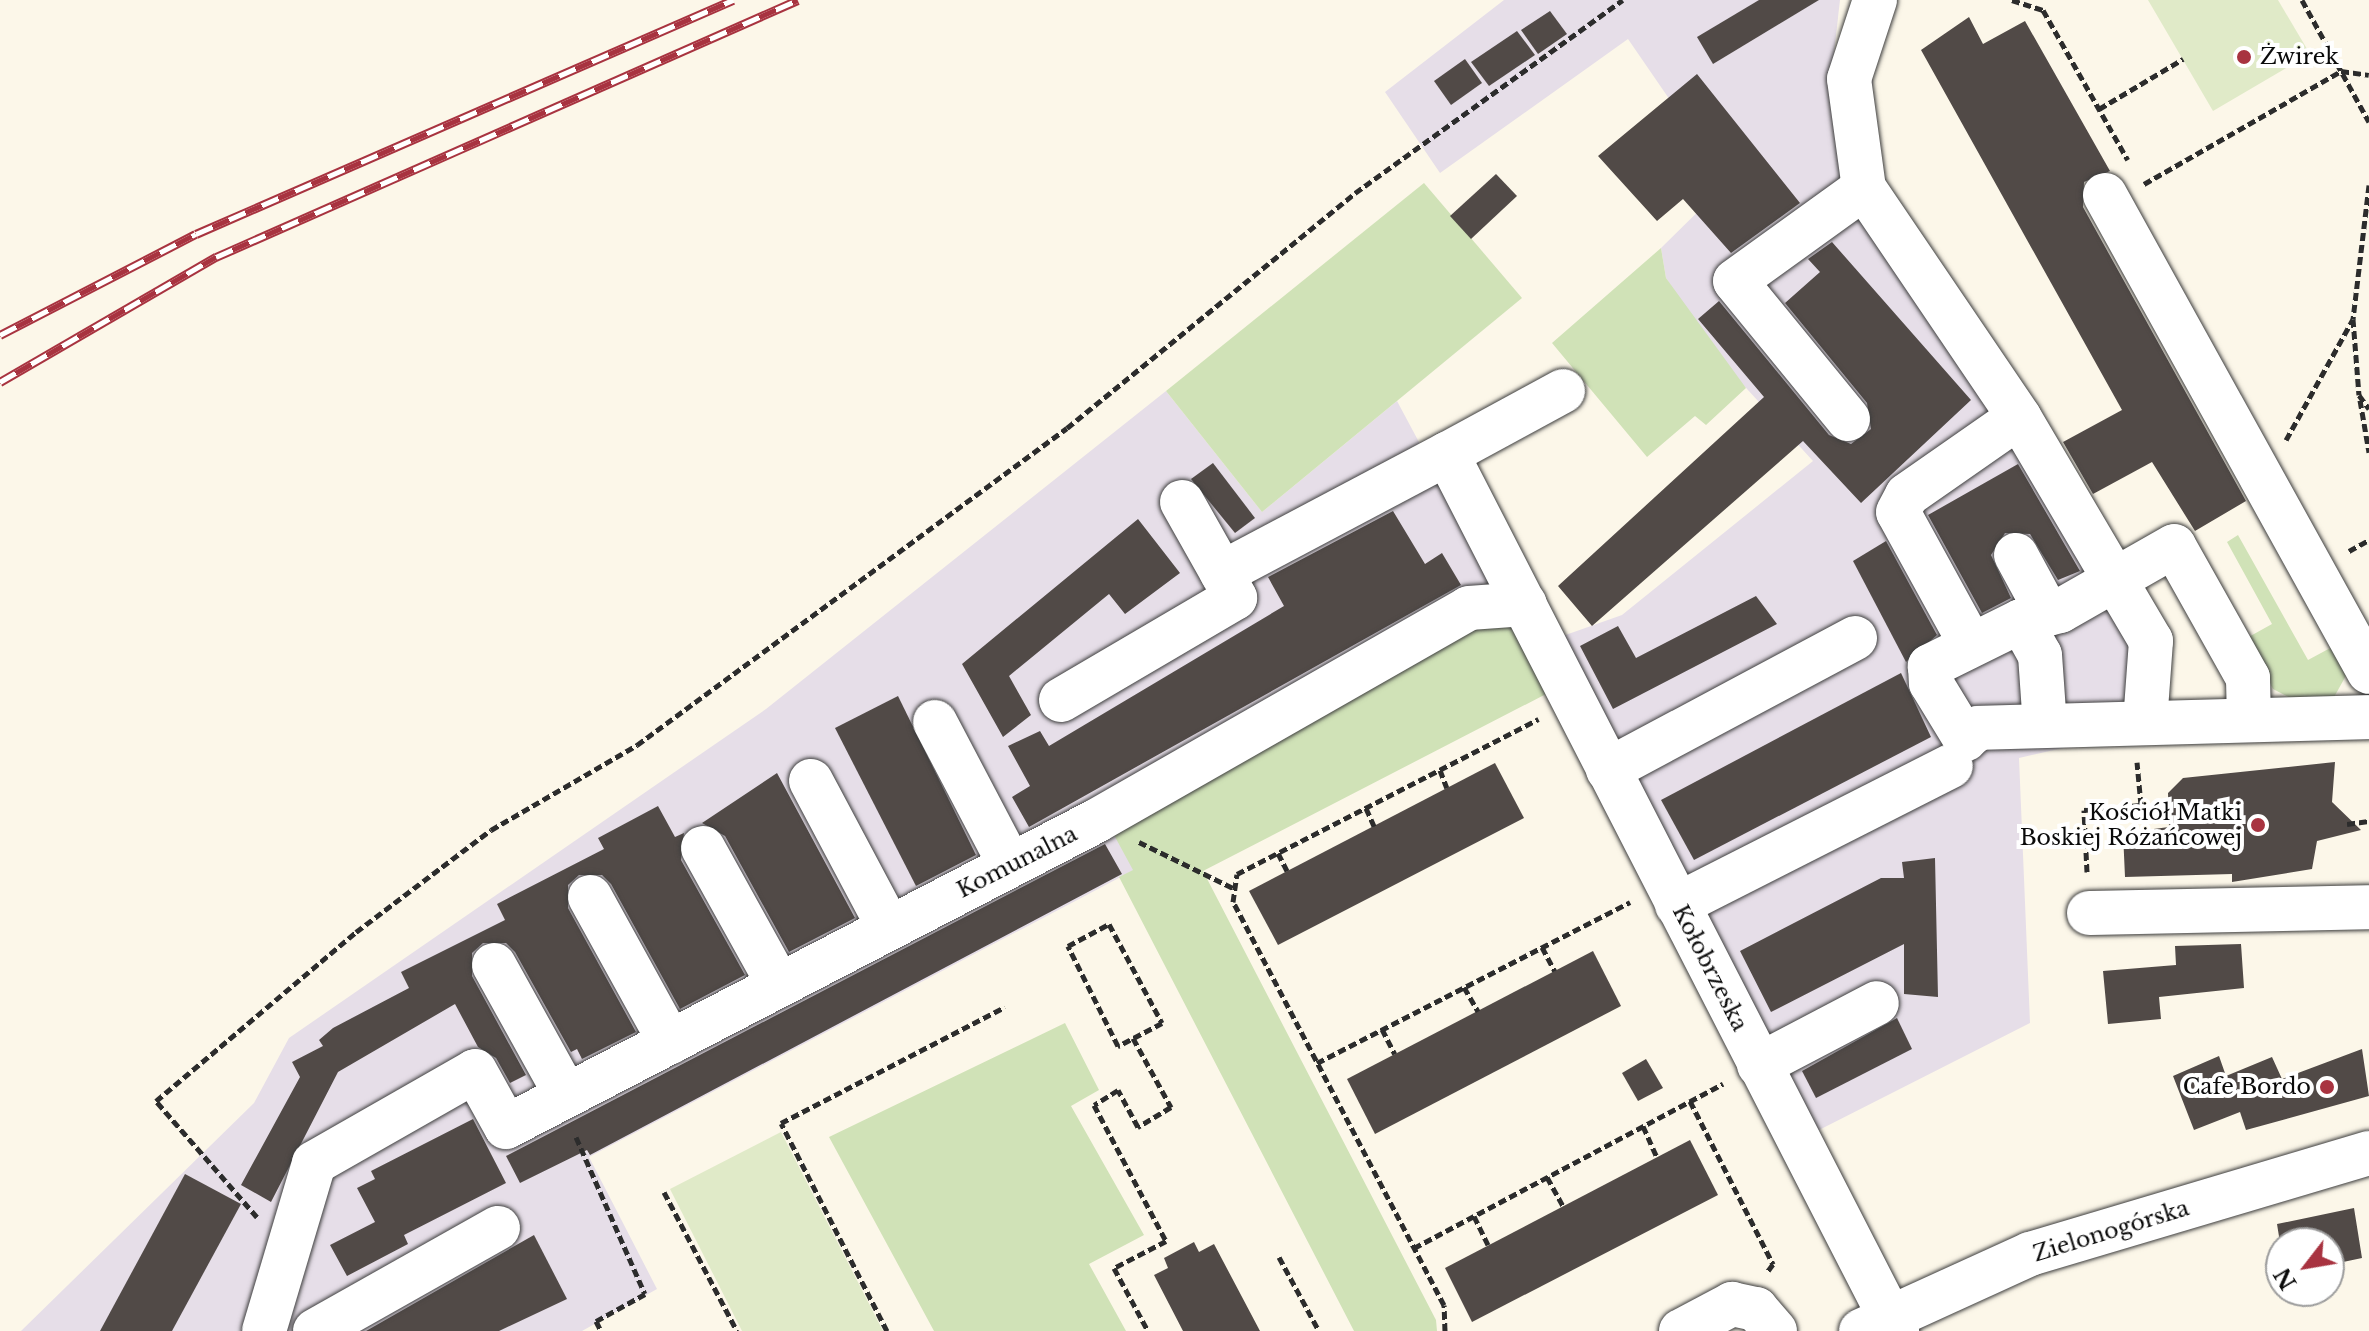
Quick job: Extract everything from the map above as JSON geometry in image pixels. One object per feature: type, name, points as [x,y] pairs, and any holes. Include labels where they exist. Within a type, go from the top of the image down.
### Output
[{"type":"street","points":[[1875,0],[1849,79],[1864,188],[2019,417],[2151,641],[2139,723]]},
{"type":"street","points":[[1848,419],[1735,281],[1864,188]]},
{"type":"street","points":[[2119,195],[2265,484],[2369,672]]},
{"type":"street","points":[[1222,573],[1563,391]]},
{"type":"street","points":[[1970,643],[1898,512],[1907,495],[2019,417]]},
{"type":"street","name":"Kołobrzeska","points":[[1447,454],[1759,1065],[1882,1326]]},
{"type":"street","points":[[1061,700],[1235,598],[1182,502]]},
{"type":"street","points":[[2249,720],[2248,678],[2174,546],[2115,580],[1970,643],[1930,666],[1931,683],[1965,739],[1978,728],[2369,717]]},
{"type":"street","points":[[2016,555],[2034,617],[2045,726]]},
{"type":"street","name":"Komunalna","points":[[292,1238],[314,1163],[475,1071],[506,1127],[1096,821],[1469,608],[1525,604]]},
{"type":"street","points":[[1608,770],[1855,638]]},
{"type":"street","points":[[935,722],[1010,865]]},
{"type":"street","points":[[1672,894],[1951,766]]},
{"type":"street","points":[[811,781],[889,928]]},
{"type":"street","points":[[703,848],[779,985]]},
{"type":"street","points":[[590,897],[670,1042]]},
{"type":"street","points":[[2089,913],[2369,907]]},
{"type":"street","points":[[494,965],[566,1095]]},
{"type":"street","points":[[1759,1065],[1877,1003]]},
{"type":"street","name":"Zielonogórska","points":[[1882,1326],[2030,1254],[2369,1153]]},
{"type":"street","points":[[315,1331],[498,1228]]},
{"type":"street","points":[[264,1331],[292,1238]]},
{"type":"street","points":[[1681,1331],[1760,1317]]},
{"type":"path","points":[[292,1238],[253,1215],[156,1101],[356,932],[491,830],[650,736],[1067,428],[1355,193],[1623,0]]},
{"type":"path","points":[[2012,0],[2043,10],[2099,109],[2119,195],[2341,71],[2369,75]]},
{"type":"path","points":[[2302,0],[2369,122]]},
{"type":"path","points":[[2099,109],[2183,59]]},
{"type":"path","points":[[2369,185],[2353,319],[2359,395],[2369,452]]},
{"type":"path","points":[[2265,484],[2353,319]]},
{"type":"path","points":[[2359,395],[2369,409]]},
{"type":"path","points":[[1445,1331],[1444,1305],[1233,902],[1237,874],[1574,701]]},
{"type":"path","points":[[2089,913],[2084,810],[2141,805],[2139,723]]},
{"type":"path","points":[[1440,770],[1447,788]]},
{"type":"path","points":[[1366,808],[1374,826]]},
{"type":"path","points":[[1096,821],[1235,889]]},
{"type":"path","points":[[2347,824],[2369,821]]},
{"type":"path","points":[[1278,853],[1287,871]]},
{"type":"path","points":[[1317,1063],[1542,947],[1672,894]]},
{"type":"path","points":[[1109,924],[1162,1023],[1133,1038],[1118,1046],[1068,946],[1109,924]]},
{"type":"path","points":[[1542,947],[1555,971]]},
{"type":"path","points":[[1464,987],[1478,1011]]},
{"type":"path","points":[[887,1331],[781,1123],[1005,1007]]},
{"type":"path","points":[[1382,1029],[1395,1054]]},
{"type":"path","points":[[1133,1038],[1171,1107],[1138,1127],[1118,1090],[1094,1105],[1166,1241],[1114,1268],[1148,1331]]},
{"type":"path","points":[[1414,1248],[1759,1065]]},
{"type":"path","points":[[566,1095],[563,1112],[586,1172],[645,1294],[596,1321],[601,1331]]},
{"type":"path","points":[[1690,1101],[1773,1264],[1760,1317]]},
{"type":"path","points":[[1643,1126],[1657,1157]]},
{"type":"path","points":[[1547,1177],[1563,1206]]},
{"type":"path","points":[[664,1192],[737,1331]]},
{"type":"path","points":[[1474,1216],[1488,1245]]},
{"type":"path","points":[[1279,1257],[1319,1331]]},
{"type":"shaded area","points":[[1504,0],[1840,0],[1831,79],[1873,80],[1868,146],[1883,177],[2156,636],[2151,728],[2019,758],[2030,1023],[1819,1130],[1816,1145],[1557,638],[1622,615],[1813,461],[1715,354],[1666,278],[1661,248],[1727,183],[1628,39],[1440,173],[1385,92]]},
{"type":"shaded area","points":[[1166,391],[1262,512],[1397,401],[1495,584],[1134,870],[589,1157],[657,1289],[582,1331],[21,1331],[254,1103],[289,1038],[766,709]]},
{"type":"green space","name":"Żwirek","points":[[2148,0],[2278,0],[2310,54],[2213,111]]},
{"type":"green space","points":[[1424,183],[1522,298],[1262,512],[1166,391]]},
{"type":"green space","points":[[1661,248],[1666,278],[1746,388],[1706,425],[1695,416],[1647,457],[1552,343]]},
{"type":"green space","points":[[2238,535],[2308,660],[2334,646],[2348,672],[2333,699],[2294,700],[2273,689],[2245,639],[2272,624],[2227,542]]},
{"type":"green space","points":[[1472,618],[1512,620],[1548,693],[1203,871],[1436,1320],[1437,1331],[1354,1331],[1119,877],[1133,870],[1114,835]]},
{"type":"green space","points":[[1065,1023],[1099,1090],[1071,1106],[1144,1235],[1089,1264],[1126,1331],[934,1331],[829,1137]]},
{"type":"green space","points":[[781,1132],[883,1331],[742,1331],[670,1189]]},
{"type":"building","points":[[1759,0],[1819,0],[1713,64],[1697,37]]},
{"type":"building","points":[[1550,11],[1567,34],[1538,54],[1521,30]]},
{"type":"building","points":[[1969,17],[1983,44],[2025,21],[2110,171],[2084,182],[2083,207],[2246,501],[2195,531],[2152,462],[2093,494],[2063,442],[2122,410],[1921,50]]},
{"type":"building","points":[[1517,31],[1535,55],[1489,86],[1471,62]]},
{"type":"building","points":[[1465,59],[1482,83],[1451,105],[1434,81]]},
{"type":"building","points":[[1697,74],[1800,203],[1731,253],[1683,199],[1657,221],[1598,156]]},
{"type":"building","points":[[1496,174],[1517,196],[1471,239],[1450,216]]},
{"type":"building","points":[[1832,242],[1971,400],[1861,503],[1803,441],[1592,626],[1558,586],[1764,397],[1698,319],[1719,301],[1829,435],[1851,444],[1871,429],[1867,403],[1785,303],[1820,272],[1808,259]]},
{"type":"building","points":[[1213,463],[1255,518],[1235,533],[1191,479]]},
{"type":"building","points":[[2018,464],[2080,571],[2058,580],[2030,534],[2005,533],[1991,555],[2011,598],[1982,613],[1928,515]]},
{"type":"building","points":[[1393,511],[1425,564],[1442,553],[1461,585],[1029,827],[1012,797],[1030,786],[1008,746],[1040,731],[1049,746],[1284,606],[1268,577]]},
{"type":"building","points":[[1138,519],[1180,573],[1125,614],[1109,594],[1009,676],[1031,715],[1003,737],[962,664]]},
{"type":"building","points":[[1886,541],[1937,635],[1906,662],[1853,561]]},
{"type":"building","points":[[1756,596],[1777,624],[1613,709],[1580,646],[1618,626],[1636,658]]},
{"type":"building","points":[[1901,673],[1931,737],[1694,860],[1661,800]]},
{"type":"building","points":[[898,696],[976,855],[916,886],[835,728]]},
{"type":"building","name":"Kościół Matki Boskiej Różańcowej","points":[[2335,762],[2332,802],[2361,830],[2317,841],[2312,869],[2232,882],[2232,874],[2125,877],[2123,833],[2169,827],[2168,793],[2183,778]]},
{"type":"building","points":[[1495,763],[1524,818],[1278,945],[1249,891]]},
{"type":"building","points":[[777,773],[855,918],[789,952],[725,836],[702,823]]},
{"type":"building","points":[[658,806],[675,837],[684,833],[681,860],[745,975],[680,1009],[611,884],[602,875],[579,875],[568,885],[568,908],[636,1032],[582,1059],[577,1049],[571,1052],[515,952],[506,943],[483,943],[472,953],[472,976],[526,1075],[510,1083],[496,1058],[478,1047],[455,1004],[338,1072],[271,1202],[241,1185],[300,1077],[292,1062],[323,1046],[319,1040],[333,1028],[409,988],[401,972],[505,920],[497,904],[604,849],[598,838]]},
{"type":"building","points":[[1105,844],[1122,874],[590,1155],[587,1150],[520,1183],[506,1156]]},
{"type":"building","points":[[1935,858],[1938,997],[1904,994],[1904,944],[1771,1012],[1740,951],[1881,878],[1904,878],[1902,862]]},
{"type":"building","points":[[2241,944],[2244,988],[2159,997],[2161,1019],[2108,1024],[2103,971],[2176,965],[2175,946]]},
{"type":"building","points":[[1593,951],[1621,1006],[1375,1134],[1347,1079]]},
{"type":"building","points":[[1897,1018],[1912,1049],[1816,1098],[1802,1071]]},
{"type":"building","points":[[2362,1049],[2369,1096],[2246,1130],[2240,1112],[2194,1130],[2173,1076],[2219,1056],[2226,1076],[2272,1057],[2282,1079]]},
{"type":"building","points":[[1646,1059],[1663,1088],[1638,1101],[1622,1073]]},
{"type":"building","points":[[473,1119],[506,1183],[404,1235],[408,1244],[347,1276],[330,1245],[375,1222],[357,1188],[375,1179],[371,1171]]},
{"type":"building","points":[[1690,1140],[1718,1195],[1472,1322],[1445,1268]]},
{"type":"building","points":[[185,1174],[241,1204],[172,1331],[100,1331]]},
{"type":"building","points":[[2354,1208],[2362,1258],[2345,1262],[2345,1227],[2277,1227],[2277,1224]]},
{"type":"building","points":[[534,1235],[567,1299],[499,1331],[366,1331]]},
{"type":"building","points":[[1194,1242],[1199,1252],[1214,1244],[1260,1331],[1183,1331],[1154,1275],[1168,1268],[1164,1258]]},
{"type":"railway","points":[[0,335],[196,234],[733,0]]},
{"type":"railway","points":[[0,382],[216,257],[798,0]]},
{"type":"place","name":"Żwirek","points":[[2244,57]]},
{"type":"place","name":"Kościół Matki Boskiej Różańcowej","points":[[2258,825]]},
{"type":"place","name":"Cafe Bordo","points":[[2327,1087]]}]
